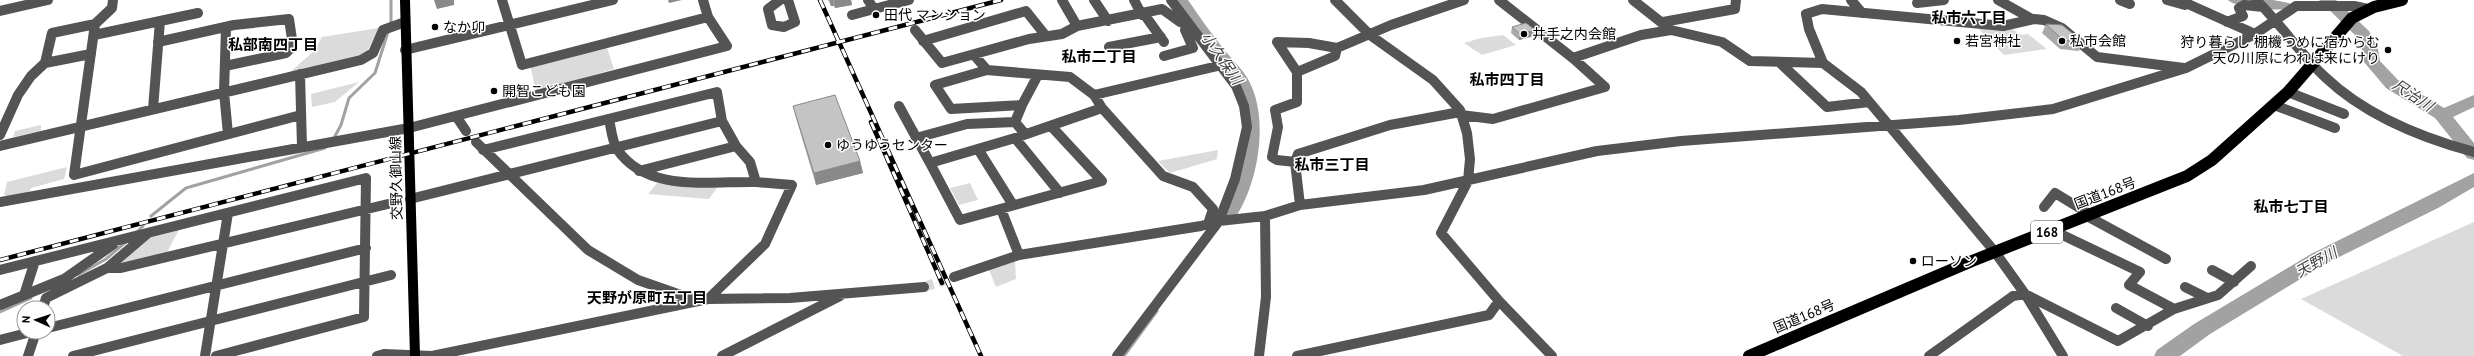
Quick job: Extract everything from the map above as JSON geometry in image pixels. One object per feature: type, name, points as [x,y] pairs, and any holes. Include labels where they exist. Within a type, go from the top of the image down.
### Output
[{"type":"highway","name":"国道168号","points":[[1749,356],[1995,252],[2188,176],[2212,160],[2288,92],[2314,63],[2337,33],[2352,18],[2368,9],[2402,0]]},
{"type":"main road","name":"交野久御山線","points":[[405,0],[405,50],[410,128],[410,199],[415,355]]},
{"type":"street","points":[[0,10],[48,0]]},
{"type":"street","points":[[45,64],[52,33],[95,24],[112,8],[113,0]]},
{"type":"street","points":[[502,0],[522,65],[708,16]]},
{"type":"street","points":[[405,50],[509,25],[538,15],[613,0]]},
{"type":"street","points":[[780,0],[768,9],[772,25],[778,28],[790,26],[795,22],[788,0]]},
{"type":"street","points":[[868,0],[874,9]]},
{"type":"street","points":[[852,15],[909,0]]},
{"type":"street","points":[[1062,0],[1077,26]]},
{"type":"street","points":[[1094,0],[1108,21]]},
{"type":"street","points":[[1134,0],[1166,48]]},
{"type":"street","points":[[1117,356],[1219,221],[1235,179],[1247,127],[1244,106],[1236,86],[1222,65],[1187,24],[1171,0]]},
{"type":"street","points":[[1335,0],[1349,11],[1370,35],[1433,80],[1461,114],[1467,133],[1470,159],[1468,181],[1441,233],[1499,301],[1552,356]]},
{"type":"street","points":[[1296,162],[1277,160],[1272,157],[1278,127],[1275,110],[1297,102],[1297,72],[1277,42],[1309,43],[1337,48],[1391,25],[1464,0]]},
{"type":"street","points":[[1501,1],[1513,0]]},
{"type":"street","points":[[1633,0],[1663,22],[1671,30]]},
{"type":"street","points":[[1663,22],[1735,9],[1736,0]]},
{"type":"street","points":[[1851,0],[1862,13]]},
{"type":"street","points":[[1925,18],[1915,2],[1944,0]]},
{"type":"street","points":[[1998,0],[2032,19]]},
{"type":"street","points":[[2120,0],[2130,4]]},
{"type":"street","points":[[2168,0],[2202,10]]},
{"type":"street","points":[[2179,0],[2255,34]]},
{"type":"street","points":[[1300,205],[1296,162],[1298,154],[1344,138],[1390,125],[1461,114],[1493,119],[1605,87],[1573,58],[1501,1]]},
{"type":"street","points":[[0,202],[410,128],[727,46],[708,16],[704,3],[695,7]]},
{"type":"street","points":[[2227,22],[2243,16],[2239,8],[2244,4],[2259,3],[2276,19],[2325,77],[2358,102],[2434,141],[2474,152]]},
{"type":"street","points":[[954,277],[1019,255],[1219,221],[1265,216],[1300,205],[1424,190],[1597,151],[1681,140],[1959,120],[2053,110],[2186,68],[2255,34],[2296,6],[2317,3],[2354,6],[2368,9]]},
{"type":"street","points":[[915,30],[942,63],[1046,36],[1062,34],[1077,26],[1162,9],[1180,22],[1187,24]]},
{"type":"street","points":[[2063,356],[2025,294],[1995,252],[1858,89],[1823,63],[1809,29],[1806,14],[1822,10],[2003,26],[2032,19],[2044,20],[2062,28],[2097,57],[2186,68]]},
{"type":"street","points":[[923,41],[1026,11],[1034,18],[1036,25],[1046,36]]},
{"type":"street","points":[[94,35],[198,13]]},
{"type":"street","points":[[158,42],[226,28],[289,19],[293,46],[286,53],[225,66]]},
{"type":"street","points":[[153,109],[160,21]]},
{"type":"street","points":[[0,146],[361,60],[373,53],[383,30],[405,22]]},
{"type":"street","points":[[95,24],[74,174],[301,115]]},
{"type":"street","points":[[1109,47],[1193,48],[1185,30],[1187,24]]},
{"type":"street","points":[[226,28],[224,92],[228,134]]},
{"type":"street","points":[[1573,58],[1641,35],[1671,30],[1722,42],[1750,61],[1823,63]]},
{"type":"street","points":[[1297,72],[1335,56],[1337,48]]},
{"type":"street","points":[[0,135],[4,119],[35,70],[45,64],[91,54]]},
{"type":"street","points":[[974,55],[987,70]]},
{"type":"street","points":[[1779,62],[1827,107],[1869,102]]},
{"type":"street","points":[[1094,95],[1222,65]]},
{"type":"street","points":[[1022,105],[951,109],[935,85],[987,70],[1070,77],[1094,95],[1102,108],[1163,176],[1193,187],[1208,201],[1213,209],[1208,224]]},
{"type":"street","points":[[300,74],[302,147]]},
{"type":"street","points":[[1038,75],[1015,122],[1020,136],[1060,193]]},
{"type":"street","points":[[483,150],[717,92],[722,121],[736,146],[750,162],[756,182]]},
{"type":"street","points":[[2288,92],[2344,114]]},
{"type":"street","points":[[2274,105],[2335,128]]},
{"type":"street","points":[[899,106],[960,220],[1102,181],[1051,126]]},
{"type":"street","points":[[930,163],[1020,136],[1102,108]]},
{"type":"street","points":[[456,116],[466,131]]},
{"type":"street","points":[[609,120],[616,148],[639,171],[653,177],[674,181],[756,182],[792,185],[765,244],[703,300]]},
{"type":"street","points":[[410,199],[722,121]]},
{"type":"street","points":[[916,138],[967,124],[1015,122]]},
{"type":"street","points":[[476,142],[588,250],[611,266],[638,280],[703,300]]},
{"type":"street","points":[[639,171],[736,146]]},
{"type":"street","points":[[978,149],[1012,206]]},
{"type":"street","points":[[0,270],[366,178],[364,317],[216,356]]},
{"type":"street","points":[[2044,207],[2055,193],[2089,216],[2166,259]]},
{"type":"street","points":[[107,268],[121,268],[388,204]]},
{"type":"street","points":[[1001,209],[1019,255]]},
{"type":"street","points":[[205,356],[228,213]]},
{"type":"street","points":[[1259,356],[1266,297],[1265,216]]},
{"type":"street","points":[[2052,230],[2140,272],[2129,286],[2174,308]]},
{"type":"street","points":[[45,300],[46,298],[107,268],[148,233]]},
{"type":"street","points":[[0,305],[26,292],[54,282],[89,263],[119,240]]},
{"type":"street","points":[[56,326],[366,248]]},
{"type":"street","points":[[26,292],[35,262]]},
{"type":"street","points":[[1929,356],[2013,296],[2025,294],[2118,341],[2148,326],[2174,308],[2218,295],[2252,266]]},
{"type":"street","points":[[2212,270],[2234,282]]},
{"type":"street","points":[[73,356],[392,275]]},
{"type":"street","points":[[377,356],[439,354],[703,300],[845,294],[924,287]]},
{"type":"street","points":[[2186,287],[2207,298]]},
{"type":"street","points":[[722,356],[845,294]]},
{"type":"street","points":[[1297,356],[1489,316],[1499,301]]},
{"type":"street","points":[[2116,308],[2148,326]]},
{"type":"street","points":[[0,340],[16,336]]},
{"type":"street","points":[[28,356],[33,340]]},
{"type":"shaded area","points":[[1977,27],[2011,28],[2021,35],[2028,34],[2047,49],[2004,55]]},
{"type":"shaded area","points":[[379,28],[365,55],[289,73],[314,51],[322,37]]},
{"type":"shaded area","points":[[1503,35],[1516,45],[1482,55],[1464,43],[1481,38]]},
{"type":"shaded area","points":[[606,45],[614,69],[536,91],[530,65]]},
{"type":"shaded area","points":[[359,82],[335,102],[312,107],[311,94]]},
{"type":"shaded area","points":[[41,125],[41,131],[13,137],[15,131]]},
{"type":"shaded area","points":[[1218,150],[1217,159],[1170,173],[1158,161]]},
{"type":"shaded area","points":[[67,167],[64,179],[31,188],[28,194],[12,197],[4,195],[7,182]]},
{"type":"shaded area","points":[[657,183],[719,185],[709,199],[648,194]]},
{"type":"shaded area","points":[[970,183],[978,200],[959,205],[950,188]]},
{"type":"shaded area","points":[[2474,222],[2474,356],[2403,356],[2301,299]]},
{"type":"shaded area","points":[[180,228],[166,254],[115,266],[150,235]]},
{"type":"shaded area","points":[[1015,261],[1016,279],[996,287],[989,270]]},
{"type":"building","points":[[1526,23],[1535,30],[1520,34],[1512,27]]},
{"type":"building","points":[[2046,24],[2062,25],[2083,42],[2063,40]]},
{"type":"building","name":"ゆうゆうセンター","points":[[835,95],[860,161],[814,173],[793,106]]},
{"type":"waterway","points":[[391,0],[391,23]]},
{"type":"waterway","name":"小久保川","points":[[1180,0],[1210,43],[1238,77],[1248,100],[1251,116],[1249,150],[1241,183],[1228,214]]},
{"type":"waterway","points":[[2236,0],[2283,6]]},
{"type":"waterway","name":"尺治川","points":[[2327,0],[2363,34],[2370,49],[2372,62],[2392,84],[2443,115]]},
{"type":"waterway","points":[[334,138],[341,125],[349,98],[375,73],[388,32]]},
{"type":"waterway","name":"天野川","points":[[2443,115],[2474,100]]},
{"type":"waterway","name":"天野川","points":[[2443,115],[2445,121],[2474,154]]},
{"type":"waterway","points":[[151,216],[186,188],[325,148]]},
{"type":"waterway","name":"天野川","points":[[2165,356],[2202,329],[2318,259],[2431,204],[2474,179]]},
{"type":"waterway","points":[[137,232],[143,226]]},
{"type":"waterway","points":[[78,275],[106,259],[127,241]]},
{"type":"waterway","points":[[0,312],[31,298]]},
{"type":"waterway","name":"小久保川","points":[[1124,356],[1157,311]]},
{"type":"tunnel","points":[[924,287],[954,277]]},
{"type":"railway","points":[[820,0],[839,42]]},
{"type":"railway","points":[[839,42],[1001,0]]},
{"type":"railway","points":[[0,260],[839,42]]},
{"type":"railway","points":[[839,42],[981,356]]},
{"type":"railway","points":[[871,122],[942,283]]},
{"type":"place","name":"田代 マンション","points":[[876,15]]},
{"type":"place","name":"なか卯","points":[[435,27]]},
{"type":"place","name":"井手之内会館","points":[[1524,34]]},
{"type":"place","name":"若宮神社","points":[[1957,41]]},
{"type":"place","name":"私市会館","points":[[2062,41]]},
{"type":"place","name":"狩り暮らし 棚機つめに宿からむ 天の川原にわれは来にけり","points":[[2388,50]]},
{"type":"place","name":"開智こども園","points":[[494,91]]},
{"type":"place","name":"ゆうゆうセンター","points":[[828,145]]},
{"type":"place","name":"ローソン","points":[[1913,261]]},
{"type":"district","name":"私市六丁目","points":[[1969,17]]},
{"type":"district","name":"私部南四丁目","points":[[273,44]]},
{"type":"district","name":"私市二丁目","points":[[1099,56]]},
{"type":"district","name":"私市四丁目","points":[[1507,79]]},
{"type":"district","name":"私市三丁目","points":[[1332,164]]},
{"type":"district","name":"私市七丁目","points":[[2291,206]]},
{"type":"district","name":"天野が原町五丁目","points":[[647,297]]}]
